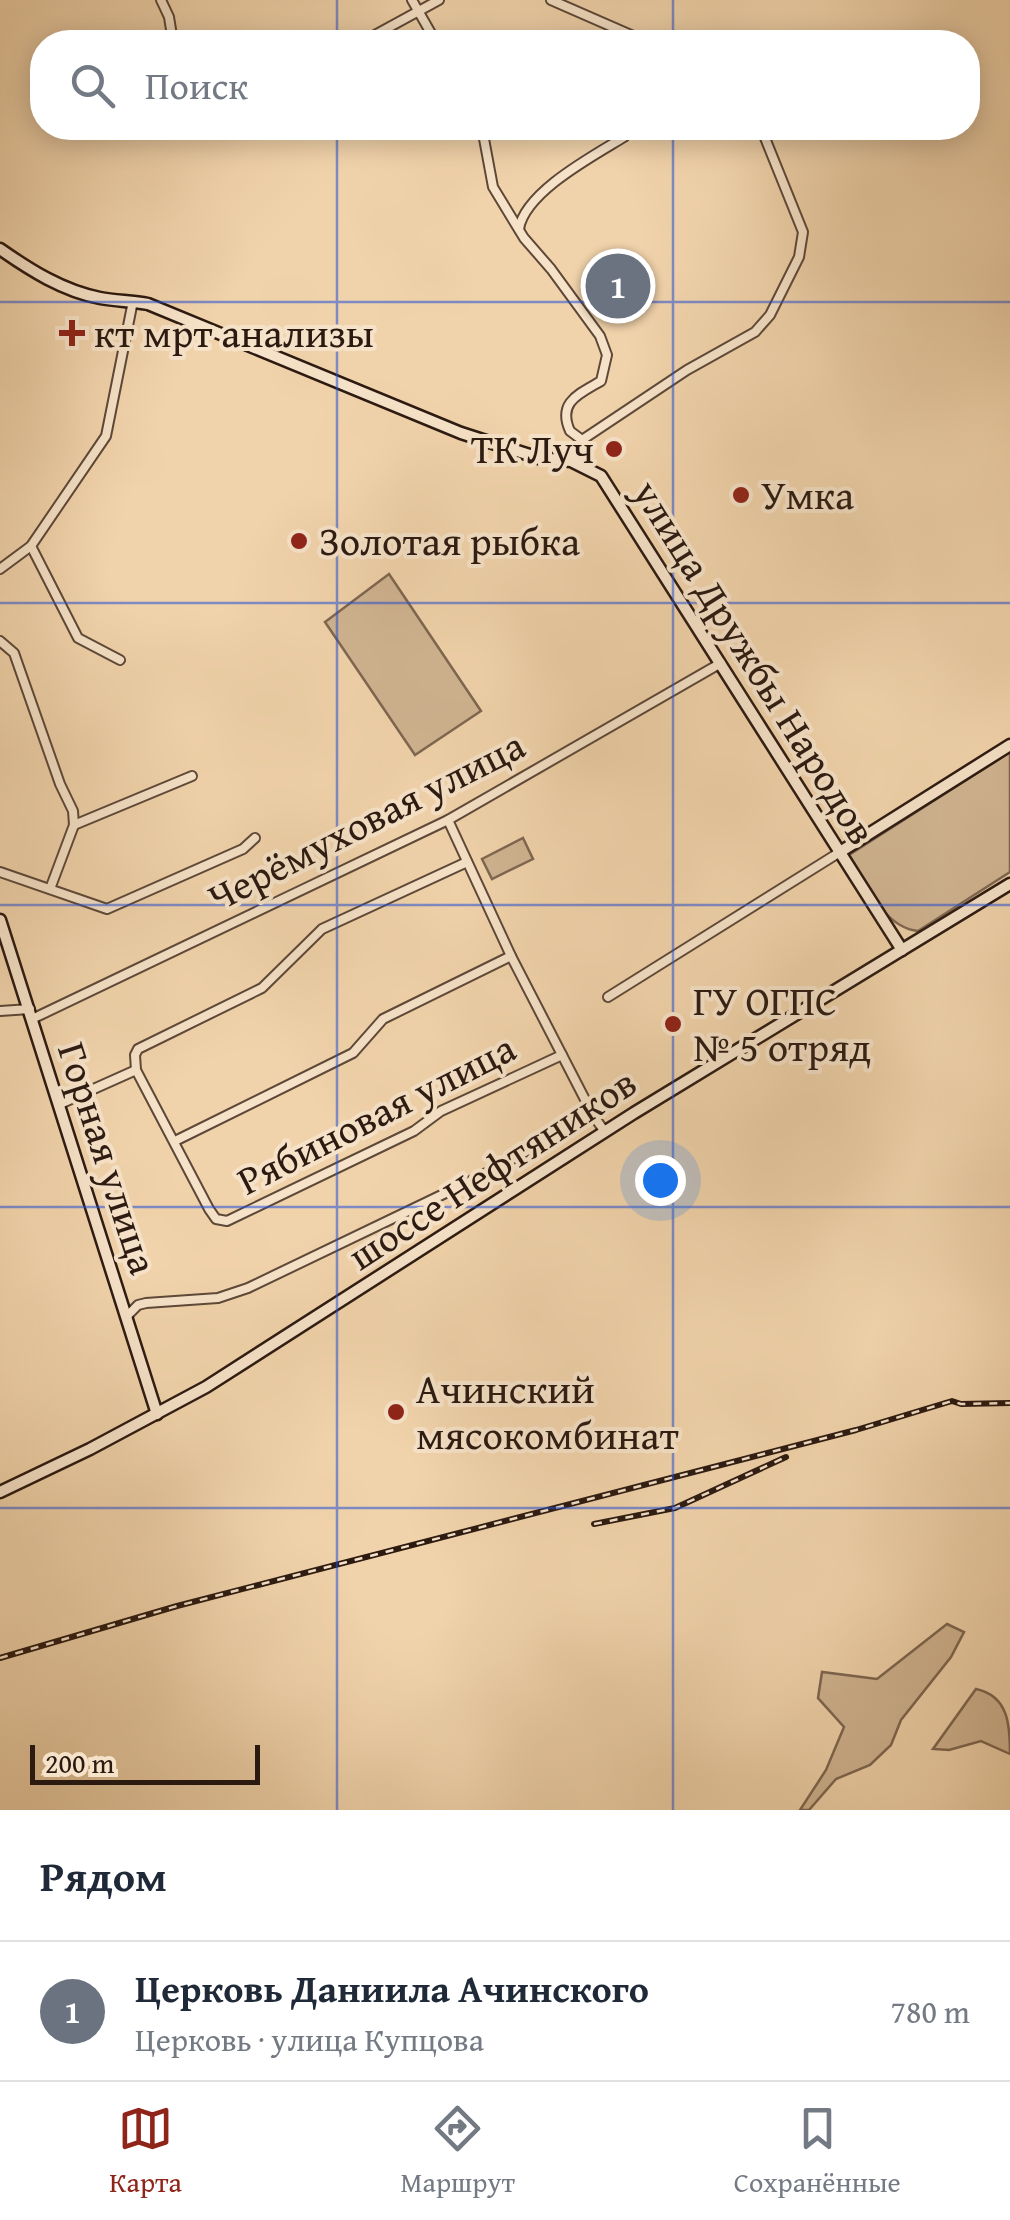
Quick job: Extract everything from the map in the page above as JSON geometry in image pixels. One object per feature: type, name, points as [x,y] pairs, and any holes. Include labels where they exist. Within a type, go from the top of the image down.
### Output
[{"type":"street","points":[[162,0],[171,30]]},
{"type":"street","points":[[412,0],[429,30]]},
{"type":"street","points":[[383,30],[439,0]]},
{"type":"street","points":[[552,0],[618,30]]},
{"type":"street","points":[[484,140],[493,188],[519,229],[594,327],[607,356],[601,381],[570,399],[565,410],[570,431],[582,440]]},
{"type":"street","points":[[519,229],[523,215],[557,178],[618,140]]},
{"type":"street","points":[[570,462],[582,440],[687,370],[754,332],[770,315],[799,258],[803,232],[766,140]]},
{"type":"street","name":"улица Дружбы Народов","points":[[0,249],[34,272],[70,289],[98,298],[148,304],[462,433],[594,471],[606,482],[902,950]]},
{"type":"street","points":[[0,570],[30,546],[106,436],[133,302]]},
{"type":"street","points":[[30,546],[78,638],[120,660]]},
{"type":"street","points":[[2,642],[14,653],[60,784],[68,796],[74,825],[50,889]]},
{"type":"street","name":"Черёмуховая улица","points":[[0,1011],[31,1014],[448,820],[721,663]]},
{"type":"street","points":[[608,997],[1010,746]]},
{"type":"street","points":[[74,825],[192,776]]},
{"type":"street","points":[[448,820],[511,956],[593,1115],[606,1132]]},
{"type":"street","points":[[0,872],[101,908],[113,907],[243,849],[255,838]]},
{"type":"street","points":[[467,862],[322,929],[262,988],[143,1046],[135,1055],[136,1070],[175,1142],[353,1053],[383,1019],[511,956]]},
{"type":"street","name":"шоссе Нефтяников","points":[[0,1492],[157,1414],[278,1343],[606,1132],[1010,884]]},
{"type":"street","name":"Горная улица","points":[[0,920],[157,1414]]},
{"type":"street","name":"Рябиновая улица","points":[[175,1142],[216,1219],[232,1219],[414,1131],[441,1111],[562,1055]]},
{"type":"street","points":[[60,1104],[136,1070]]},
{"type":"street","points":[[126,1317],[146,1303],[218,1298],[248,1288],[479,1178],[593,1115]]},
{"type":"shaded area","points":[[389,574],[481,711],[415,755],[325,622]]},
{"type":"shaded area","points":[[1010,752],[1010,872],[918,931],[905,928],[885,913],[849,855]]},
{"type":"shaded area","points":[[523,838],[533,859],[492,879],[482,859]]},
{"type":"shaded area","points":[[947,1624],[964,1632],[951,1657],[901,1720],[891,1745],[870,1765],[836,1779],[809,1810],[800,1810],[826,1770],[844,1727],[818,1698],[822,1672],[877,1679]]},
{"type":"shaded area","points":[[976,1689],[1001,1705],[1008,1723],[1010,1754],[981,1741],[949,1750],[933,1749]]},
{"type":"railway","points":[[0,1658],[177,1606],[856,1430],[952,1401],[1010,1403]]},
{"type":"railway","points":[[594,1524],[675,1508],[786,1457]]},
{"type":"place","name":"Церковь Даниила Ачинского","points":[[618,286]]},
{"type":"place","name":"кт мрт анализы","points":[[72,333]]},
{"type":"place","name":"ТК Луч","points":[[614,449]]},
{"type":"place","name":"Умка","points":[[741,495]]},
{"type":"place","name":"Золотая рыбка","points":[[299,541]]},
{"type":"place","name":"ГУ ОГПС № 5 отряд","points":[[673,1024]]},
{"type":"place","name":"Ачинский мясокомбинат","points":[[396,1412]]}]
